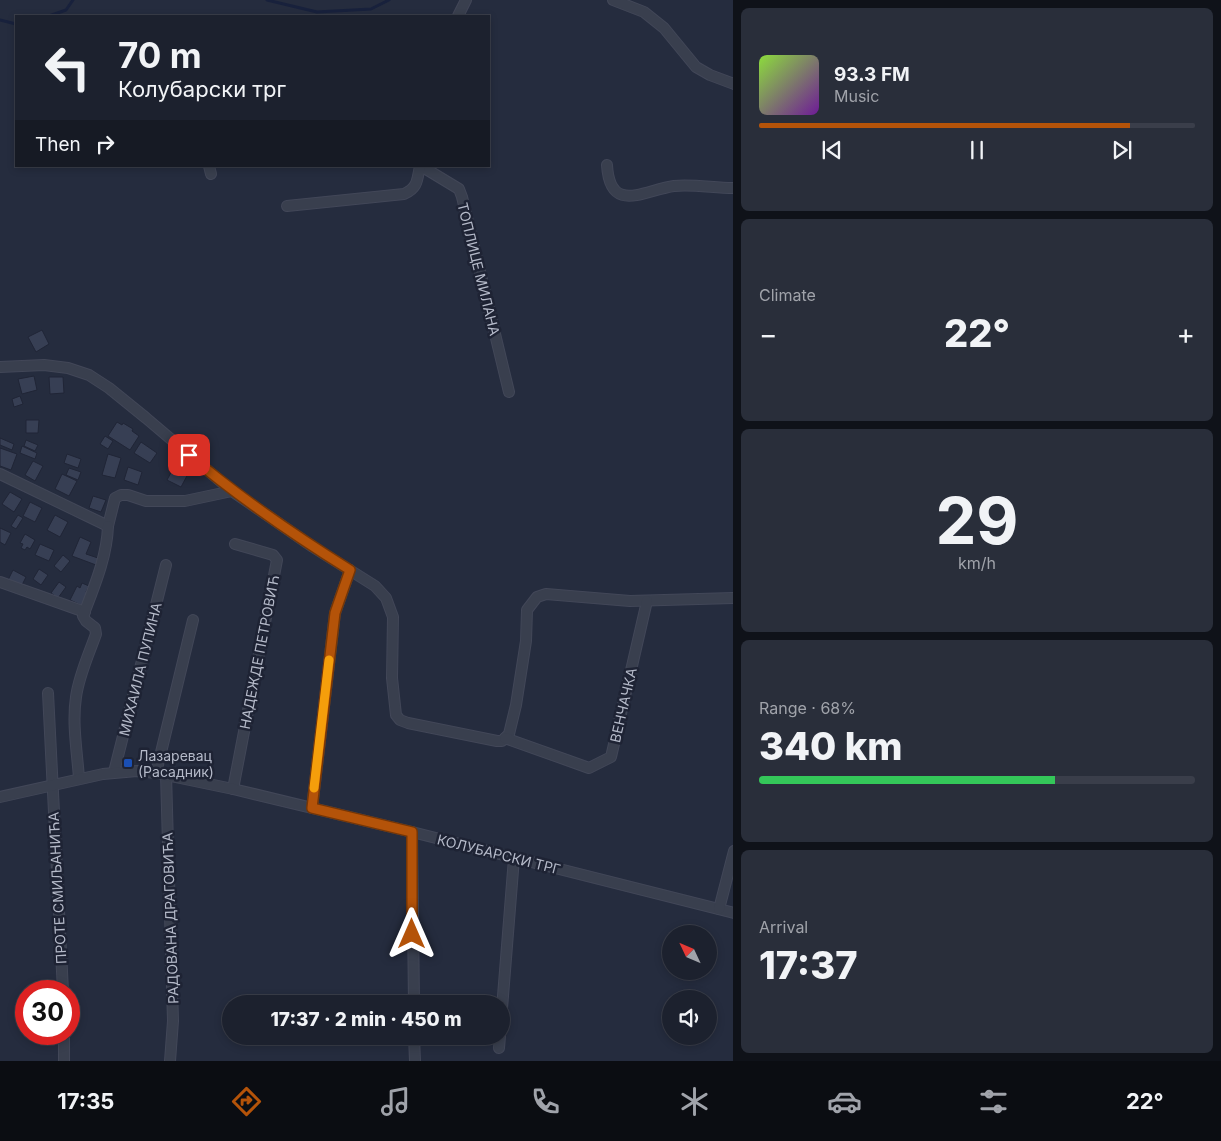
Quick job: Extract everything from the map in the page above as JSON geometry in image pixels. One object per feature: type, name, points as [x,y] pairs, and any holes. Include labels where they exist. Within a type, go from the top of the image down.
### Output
[{"type":"street","points":[[458,15],[466,0]]},
{"type":"street","points":[[613,0],[644,12],[664,28],[696,66],[710,75],[733,84]]},
{"type":"street","points":[[607,165],[608,179],[616,192],[627,197],[639,196],[676,186],[733,188]]},
{"type":"street","points":[[287,206],[404,194],[415,187],[420,167]]},
{"type":"street","name":"ТОПЛИЦЕ МИЛАНА","points":[[422,167],[459,189],[509,392]]},
{"type":"street","points":[[0,367],[44,364],[68,368],[89,375],[139,412],[232,491],[313,547],[375,586],[386,598],[393,617],[392,678],[396,715],[400,720],[408,723],[502,741],[509,734],[516,705],[526,640],[527,610],[538,597],[546,594],[630,601],[733,598]]},
{"type":"street","points":[[0,474],[108,526]]},
{"type":"street","points":[[79,778],[75,715],[76,696],[80,678],[96,634],[95,628],[83,616],[106,548],[108,526],[116,498],[121,495],[128,495],[146,501],[185,501],[232,491]]},
{"type":"street","name":"НАДЕЖДЕ ПЕТРОВИЋ","points":[[232,789],[277,560],[273,554],[235,544]]},
{"type":"street","name":"МИХАИЛА ПУПИНА","points":[[114,772],[166,565]]},
{"type":"street","points":[[312,808],[335,613],[350,570]]},
{"type":"street","points":[[0,582],[85,612]]},
{"type":"street","name":"ВЕНЧАЧКА","points":[[505,738],[589,768],[611,757],[647,601]]},
{"type":"street","name":"РАДОВАНА ДРАГОВИЋА","points":[[170,1061],[173,1021],[161,774],[193,620]]},
{"type":"street","name":"ПРОТЕ СМИЉАНИЋА","points":[[48,694],[62,980]]},
{"type":"street","name":"КОЛУБАРСКИ ТРГ","points":[[0,797],[79,778],[114,772],[137,771],[161,774],[412,832],[733,913]]},
{"type":"street","points":[[412,832],[414,995]]},
{"type":"street","points":[[719,909],[733,854]]},
{"type":"street","points":[[503,995],[514,858]]},
{"type":"street","points":[[64,1045],[64,1061]]},
{"type":"street","points":[[414,1045],[415,1061]]},
{"type":"building","points":[[42,330],[49,344],[36,352],[28,337]]},
{"type":"building","points":[[34,376],[37,390],[22,394],[18,379]]},
{"type":"building","points":[[49,377],[63,377],[64,393],[50,394]]},
{"type":"building","points":[[20,396],[23,404],[14,407],[12,399]]},
{"type":"building","points":[[26,420],[39,420],[38,433],[26,433]]},
{"type":"building","points":[[117,422],[133,429],[132,431],[139,436],[130,450],[108,436]]},
{"type":"building","points":[[105,436],[113,441],[108,449],[100,444]]},
{"type":"building","points":[[0,438],[14,444],[12,450],[0,445]]},
{"type":"building","points":[[26,440],[38,445],[35,451],[24,446]]},
{"type":"building","points":[[141,442],[157,453],[150,463],[134,453]]},
{"type":"building","points":[[22,446],[37,453],[35,459],[20,453]]},
{"type":"building","points":[[0,448],[17,454],[11,470],[0,466]]},
{"type":"building","points":[[67,454],[81,459],[78,468],[64,463]]},
{"type":"building","points":[[108,454],[121,458],[115,478],[102,475]]},
{"type":"building","points":[[33,461],[43,466],[35,481],[25,475]]},
{"type":"building","points":[[175,465],[189,472],[181,487],[167,480]]},
{"type":"building","points":[[128,467],[142,472],[138,485],[124,480]]},
{"type":"building","points":[[69,468],[81,472],[78,480],[66,475]]},
{"type":"building","points":[[62,474],[77,481],[69,496],[55,489]]},
{"type":"building","points":[[10,492],[22,499],[14,512],[2,504]]},
{"type":"building","points":[[93,496],[106,500],[101,512],[89,508]]},
{"type":"building","points":[[30,502],[42,508],[35,522],[23,516]]},
{"type":"building","points":[[18,515],[23,518],[16,529],[11,526]]},
{"type":"building","points":[[55,515],[68,522],[60,537],[47,530]]},
{"type":"building","points":[[0,528],[11,533],[5,545],[0,542]]},
{"type":"building","points":[[25,534],[35,540],[30,549],[27,547],[25,550],[21,548],[23,544],[20,543]]},
{"type":"building","points":[[80,537],[91,542],[86,554],[98,558],[96,565],[72,556]]},
{"type":"building","points":[[40,544],[54,550],[49,561],[35,555]]},
{"type":"building","points":[[63,555],[70,561],[61,572],[54,566]]},
{"type":"building","points":[[39,569],[48,575],[41,585],[33,579]]},
{"type":"building","points":[[13,570],[26,577],[21,587],[8,580]]},
{"type":"building","points":[[59,582],[66,587],[58,598],[51,593]]},
{"type":"building","points":[[82,583],[89,586],[86,592],[89,593],[83,606],[70,600],[77,586],[80,588]]},
{"type":"waterway","points":[[52,15],[66,10],[73,0]]},
{"type":"waterway","points":[[267,0],[317,12],[371,9],[389,0]]},
{"type":"waterway","points":[[0,20],[15,24]]},
{"type":"slow traffic","points":[[314,788],[329,660]]},
{"type":"place","name":"Лазаревац (Расадник)","points":[[128,763]]},
{"type":"route","points":[[189,455],[232,491],[350,570],[335,613],[312,808],[412,832],[412,934]]}]
